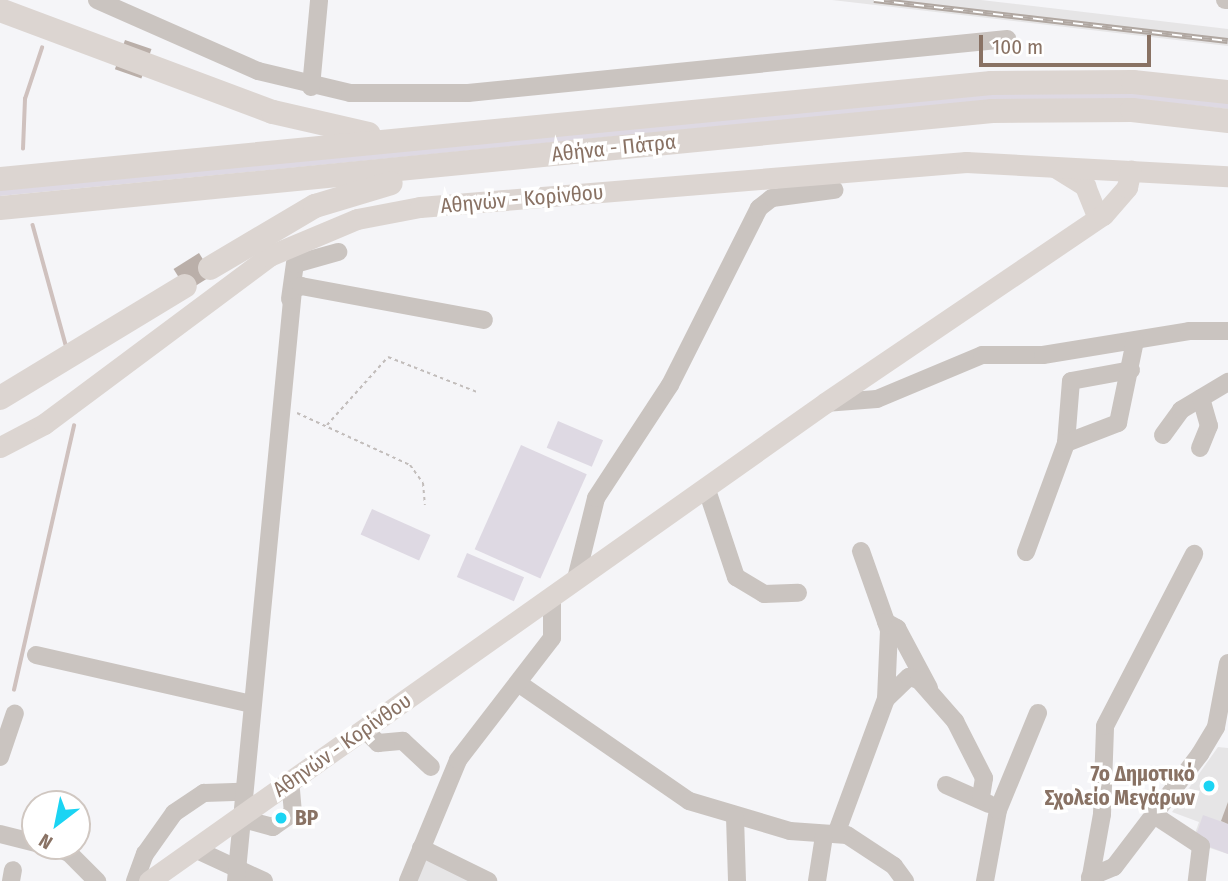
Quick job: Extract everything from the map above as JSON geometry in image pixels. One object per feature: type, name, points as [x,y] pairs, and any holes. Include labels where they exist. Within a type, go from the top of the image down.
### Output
[{"type":"highway","points":[[0,10],[307,124],[404,140]]},
{"type":"highway","name":"Αθήνα - Πάτρα","points":[[0,179],[991,83],[1133,82],[1228,92]]},
{"type":"highway","name":"Αθήνα - Πάτρα","points":[[0,208],[1020,110],[1132,110],[1228,121]]},
{"type":"highway","points":[[210,268],[315,205],[430,166]]},
{"type":"highway","points":[[0,398],[185,286]]},
{"type":"main road","name":"Αθηνών - Κορίνθου","points":[[0,447],[44,424],[269,256],[357,219],[420,207],[907,166],[1050,165],[1228,176]]},
{"type":"main road","points":[[1050,165],[1085,186],[1091,218]]},
{"type":"main road","points":[[1091,218],[1122,170]]},
{"type":"main road","name":"Αθηνών - Κορίνθου","points":[[149,881],[706,486],[1091,218]]},
{"type":"street","points":[[97,0],[258,71],[311,87],[468,93],[1007,39]]},
{"type":"street","points":[[311,87],[319,0]]},
{"type":"street","points":[[576,579],[596,498],[670,385],[759,208],[772,198],[834,190]]},
{"type":"street","points":[[236,875],[241,792],[295,264],[338,252]]},
{"type":"street","points":[[290,299],[301,286],[484,320]]},
{"type":"street","points":[[825,403],[877,399],[982,355],[1043,355],[1228,331]]},
{"type":"street","points":[[1066,443],[1118,423],[1135,341]]},
{"type":"street","points":[[1026,552],[1066,443],[1071,381],[1131,370]]},
{"type":"street","points":[[1163,435],[1181,410],[1228,382]]},
{"type":"street","points":[[1200,448],[1209,426],[1201,398]]},
{"type":"street","points":[[706,486],[736,577],[764,594],[798,593]]},
{"type":"street","points":[[817,881],[830,835],[886,699],[890,647],[861,551]]},
{"type":"street","points":[[1090,879],[1102,814],[1105,726],[1194,554]]},
{"type":"street","points":[[408,881],[458,760],[521,685],[552,638],[552,596]]},
{"type":"street","points":[[884,622],[897,628],[930,691],[981,771],[981,797]]},
{"type":"street","points":[[36,655],[251,704]]},
{"type":"street","points":[[1090,879],[1110,871],[1222,730],[1228,663]]},
{"type":"street","points":[[886,699],[909,677],[930,691]]},
{"type":"street","points":[[521,685],[681,797],[735,817],[830,835],[877,852],[905,881]]},
{"type":"street","points":[[0,757],[15,713]]},
{"type":"street","points":[[985,881],[998,810],[1038,713]]},
{"type":"street","points":[[363,729],[378,743],[403,741],[431,767]]},
{"type":"street","points":[[946,785],[981,797],[998,810]]},
{"type":"street","points":[[135,881],[145,854],[174,813],[204,793],[241,792]]},
{"type":"street","points":[[1154,815],[1201,846],[1197,881]]},
{"type":"street","points":[[735,817],[737,881]]},
{"type":"street","points":[[0,834],[21,839]]},
{"type":"street","points":[[421,848],[488,881]]},
{"type":"street","points":[[195,849],[236,875],[264,881]]},
{"type":"street","points":[[76,860],[97,881]]},
{"type":"path","points":[[327,425],[388,356],[477,392]]},
{"type":"path","points":[[282,409],[327,425],[410,465],[423,483],[425,505]]},
{"type":"shaded area","points":[[832,0],[981,0],[1228,29],[1228,46]]},
{"type":"shaded area","points":[[1134,92],[1228,103],[1228,109],[1133,99],[991,100],[0,196],[0,190],[991,94]]},
{"type":"shaded area","points":[[558,421],[603,440],[592,467],[547,448]]},
{"type":"shaded area","points":[[521,445],[587,474],[540,578],[475,549]]},
{"type":"shaded area","points":[[372,509],[430,535],[419,561],[361,535]]},
{"type":"shaded area","points":[[467,553],[524,577],[514,601],[457,577]]},
{"type":"shaded area","name":"7ο Δημοτικό Σχολείο Μεγάρων","points":[[1218,747],[1228,748],[1228,854],[1192,842],[1199,822],[1172,812]]},
{"type":"shaded area","points":[[1203,815],[1228,824],[1228,854],[1194,841]]},
{"type":"shaded area","points":[[425,855],[476,881],[414,881]]},
{"type":"building","points":[[125,40],[151,49],[141,78],[115,69]]},
{"type":"building","points":[[199,253],[213,275],[187,291],[174,269]]},
{"type":"building","name":"7ο Δημοτικό Σχολείο Μεγάρων","points":[[1228,802],[1228,824],[1221,821]]},
{"type":"waterway","points":[[23,149],[25,99],[42,48]]},
{"type":"waterway","points":[[33,225],[66,345]]},
{"type":"waterway","points":[[14,690],[74,426]]},
{"type":"railway","points":[[874,0],[1228,41]]},
{"type":"place","name":"7ο Δημοτικό Σχολείο Μεγάρων","points":[[1209,786]]},
{"type":"place","name":"BP","points":[[281,818]]}]
